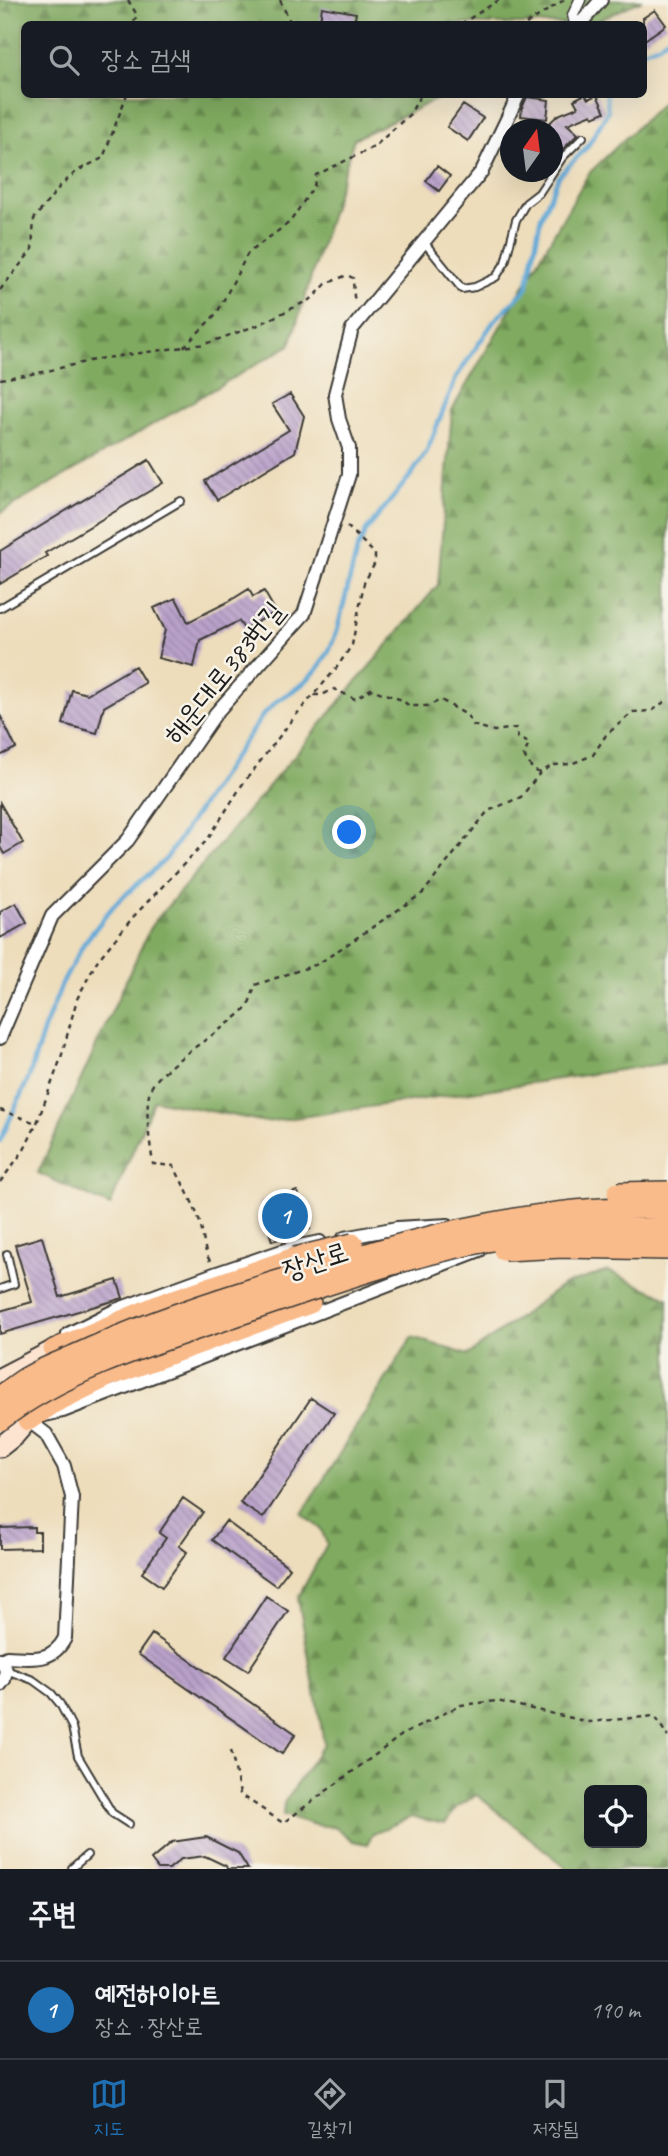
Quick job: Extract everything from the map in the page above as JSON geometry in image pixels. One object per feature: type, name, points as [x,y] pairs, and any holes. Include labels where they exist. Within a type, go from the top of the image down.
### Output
[{"type":"highway","points":[[54,1350],[160,1305],[295,1258],[466,1215],[607,1194],[668,1192]]},
{"type":"highway","name":"장산로","points":[[0,1397],[29,1376],[105,1341],[202,1305],[337,1262],[457,1231],[543,1215],[627,1206],[668,1208]]},
{"type":"highway","name":"장산로","points":[[0,1420],[51,1388],[108,1361],[190,1331],[421,1255],[546,1231],[668,1229]]},
{"type":"highway","points":[[28,1420],[55,1402],[106,1377],[310,1303],[421,1267],[501,1250],[563,1247],[668,1249]]},
{"type":"main road","points":[[0,1378],[54,1350]]},
{"type":"main road","points":[[0,1447],[28,1420]]},
{"type":"street","points":[[576,21],[573,15],[579,0]]},
{"type":"street","points":[[580,21],[601,0]]},
{"type":"street","name":"해운대로383번길","points":[[0,1038],[52,916],[128,840],[216,713],[304,614],[349,475],[349,448],[339,419],[335,394],[352,328],[482,172],[517,98]]},
{"type":"street","points":[[0,1370],[8,1363],[116,1310],[294,1247],[397,1228],[488,1223],[606,1200],[668,1199]]},
{"type":"street","points":[[488,1223],[493,1245]]},
{"type":"street","points":[[28,1420],[63,1411],[493,1245],[610,1238],[668,1241]]},
{"type":"street","points":[[0,1406],[28,1420],[46,1434],[64,1466],[72,1497],[65,1638],[57,1651],[50,1656],[7,1657],[3,1663],[4,1680],[0,1685]]},
{"type":"lane","points":[[424,242],[462,289],[475,287],[496,277],[505,262],[516,220],[526,203],[539,193],[562,158],[583,137]]},
{"type":"lane","points":[[0,608],[181,501]]},
{"type":"lane","points":[[0,1289],[14,1284],[7,1254]]},
{"type":"lane","points":[[3,1663],[33,1680],[51,1693],[60,1704],[72,1727],[78,1756],[112,1812],[129,1824]]},
{"type":"lane","points":[[73,1869],[87,1855]]},
{"type":"path","points":[[128,0],[136,15],[135,21]]},
{"type":"path","points":[[280,0],[290,21]]},
{"type":"path","points":[[466,21],[499,0]]},
{"type":"path","points":[[531,21],[564,0],[579,0]]},
{"type":"path","points":[[0,290],[32,250],[34,219],[60,186],[77,171],[103,158],[126,98]]},
{"type":"path","points":[[184,348],[217,313],[248,253],[290,222],[314,186],[316,175],[374,147],[410,114],[419,98]]},
{"type":"path","points":[[0,379],[98,359],[205,344],[258,325],[313,298],[326,284],[347,275],[354,278],[354,297],[366,311]]},
{"type":"path","points":[[0,1182],[24,1150],[37,1123],[61,1058],[77,999],[97,961],[135,916],[208,839],[242,785],[352,645],[364,583],[375,563],[374,554],[342,522]]},
{"type":"path","points":[[314,695],[322,695],[334,689],[355,699],[371,689],[402,700],[409,706],[427,706],[441,700],[467,715],[473,725],[494,731],[516,728],[518,738],[529,743],[524,756],[540,774]]},
{"type":"path","points":[[217,1273],[205,1252],[201,1225],[192,1201],[173,1166],[153,1164],[149,1135],[149,1091],[172,1066],[247,1008],[256,985],[318,964],[423,892],[488,811],[521,797],[540,774],[553,765],[571,764],[593,755],[606,735],[633,712],[652,710],[668,699]]},
{"type":"path","points":[[0,1110],[37,1123]]},
{"type":"path","points":[[231,1750],[240,1794],[283,1823],[402,1735],[461,1705],[497,1701],[589,1722],[655,1716],[668,1737]]},
{"type":"green space","points":[[0,0],[642,0],[597,21],[21,21],[21,98],[439,98],[354,139],[290,345],[0,513]]},
{"type":"green space","points":[[668,97],[668,1063],[266,1122],[154,1100],[110,1206],[38,1173],[151,926],[438,585],[452,410],[589,173]]},
{"type":"green space","points":[[608,1271],[668,1298],[668,1869],[568,1869],[477,1795],[457,1807],[445,1824],[412,1817],[373,1833],[367,1844],[353,1841],[335,1827],[315,1825],[283,1815],[284,1803],[324,1743],[298,1598],[327,1544],[321,1529],[302,1514],[412,1337],[468,1355],[563,1285]]},
{"type":"building","points":[[322,7],[356,13],[355,21],[320,21]]},
{"type":"building","points":[[655,10],[666,25],[647,38],[647,21],[643,21],[643,18]]},
{"type":"building","points":[[527,98],[549,100],[547,119],[521,116]]},
{"type":"building","points":[[578,98],[598,98],[605,112],[567,124],[578,134],[563,149],[563,119],[554,119],[578,107],[574,100]]},
{"type":"building","points":[[463,105],[483,118],[468,141],[447,127]]},
{"type":"building","points":[[437,166],[450,176],[439,191],[426,181]]},
{"type":"building","points":[[290,394],[304,416],[295,452],[217,500],[205,481],[289,430],[272,404]]},
{"type":"building","points":[[149,460],[163,483],[45,553],[47,556],[0,584],[0,551]]},
{"type":"building","points":[[249,589],[253,597],[264,591],[276,612],[244,629],[239,621],[200,640],[194,667],[158,658],[165,630],[154,608],[176,598],[188,622]]},
{"type":"building","points":[[135,666],[145,683],[104,707],[97,733],[63,724],[72,690],[87,694]]},
{"type":"building","points":[[0,715],[16,748],[0,756]]},
{"type":"building","points":[[0,803],[23,843],[4,854],[0,847]]},
{"type":"building","points":[[16,903],[27,923],[0,938],[0,912]]},
{"type":"building","points":[[297,1191],[310,1229],[272,1241],[260,1203]]},
{"type":"building","points":[[42,1237],[60,1297],[117,1280],[123,1298],[0,1334],[0,1311],[32,1302],[15,1245]]},
{"type":"building","points":[[311,1398],[334,1413],[263,1518],[240,1503]]},
{"type":"building","points":[[183,1498],[203,1512],[179,1546],[187,1552],[162,1587],[142,1573],[166,1538],[159,1533]]},
{"type":"building","points":[[226,1521],[290,1568],[276,1586],[212,1540]]},
{"type":"building","points":[[34,1527],[34,1532],[40,1532],[40,1548],[0,1549],[0,1528]]},
{"type":"building","points":[[266,1596],[288,1611],[248,1671],[226,1657]]},
{"type":"building","points":[[152,1634],[296,1734],[282,1754],[138,1654]]},
{"type":"building","points":[[206,1837],[238,1853],[248,1869],[227,1869],[205,1856],[181,1859],[169,1869],[158,1869],[151,1860],[172,1842]]},
{"type":"waterway","points":[[647,50],[659,45],[668,37]]},
{"type":"waterway","points":[[0,1141],[29,1077],[62,984],[84,943],[115,904],[166,859],[263,715],[277,701],[303,684],[317,670],[329,651],[337,631],[357,550],[366,531],[426,453],[457,376],[494,321],[527,288],[541,217],[559,176],[587,147],[608,111],[606,98]]},
{"type":"place","name":"예전하이아트","points":[[285,1216]]}]
